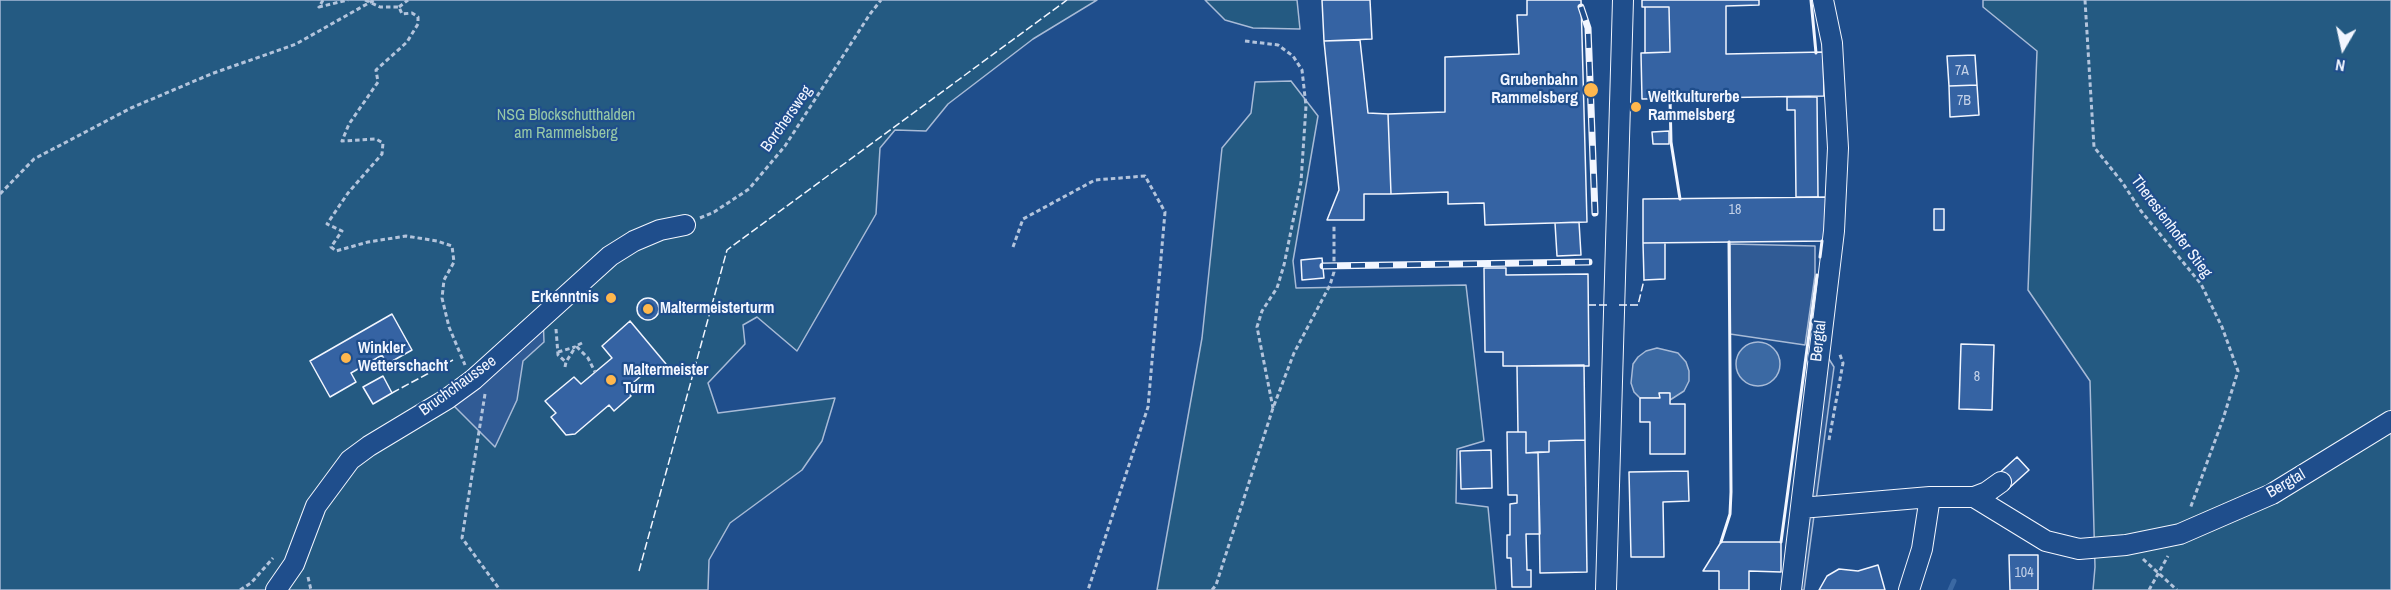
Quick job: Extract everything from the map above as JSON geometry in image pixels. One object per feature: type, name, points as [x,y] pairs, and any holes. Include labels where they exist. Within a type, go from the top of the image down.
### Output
[{"type":"street","points":[[1606,590],[1623,0]]},
{"type":"street","name":"Bergtal","points":[[1791,590],[1834,231],[1838,148],[1832,43],[1823,0]]},
{"type":"street","name":"Bruchchaussee","points":[[276,590],[294,564],[316,507],[350,460],[473,380],[610,256],[634,241],[660,230],[685,225]]},
{"type":"street","name":"Bergtal","points":[[1974,497],[2046,541],[2079,549],[2126,545],[2180,534],[2272,494],[2391,421]]},
{"type":"street","points":[[1801,508],[1930,497],[1974,497],[1987,492],[2001,482]]},
{"type":"street","points":[[1910,590],[1922,549],[1930,497]]},
{"type":"path","points":[[323,0],[318,7],[348,0]]},
{"type":"path","points":[[0,194],[34,159],[131,108],[211,74],[296,44],[367,1],[374,0]]},
{"type":"path","points":[[367,1],[380,7],[399,8],[408,0]]},
{"type":"path","name":"Borchersweg","points":[[685,225],[714,212],[749,189],[785,146],[881,0]]},
{"type":"path","name":"Theresienhofer Stieg","points":[[2085,0],[2094,147],[2122,182],[2141,211],[2201,284],[2222,327],[2238,371],[2223,419],[2180,534]]},
{"type":"path","points":[[399,8],[402,14],[412,13],[418,17],[418,24],[407,42],[376,70],[378,82],[349,124],[342,141],[376,139],[383,144],[382,154],[348,193],[327,224],[342,231],[331,247],[336,251],[368,242],[406,236],[425,238],[452,246],[454,262],[444,280],[442,298],[449,327],[473,380]]},
{"type":"path","points":[[1245,40],[1278,45],[1293,56],[1302,69],[1306,106],[1301,182],[1284,265],[1277,288],[1262,311],[1257,327],[1273,408]]},
{"type":"path","points":[[1013,247],[1023,219],[1095,180],[1146,176],[1165,212],[1148,407],[1088,590]]},
{"type":"path","points":[[1212,590],[1216,585],[1273,408],[1294,353],[1330,285],[1334,272],[1334,224]]},
{"type":"path","points":[[555,324],[558,334],[557,352],[566,362]]},
{"type":"path","points":[[557,352],[582,343]]},
{"type":"path","points":[[565,367],[576,346]]},
{"type":"path","points":[[576,346],[588,358],[595,372]]},
{"type":"path","points":[[489,366],[462,538],[500,590]]},
{"type":"path","points":[[2149,590],[2159,572],[2177,590]]},
{"type":"green space","name":"NSG Blockschutthalden am Rammelsberg","points":[[0,0],[1097,0],[1033,39],[948,104],[926,131],[895,130],[880,148],[876,214],[797,351],[757,317],[743,325],[745,344],[708,383],[718,413],[835,398],[822,441],[802,470],[730,523],[709,560],[708,590],[0,590]]},
{"type":"green space","points":[[1205,0],[1297,0],[1300,29],[1253,28],[1225,20]]},
{"type":"green space","points":[[1983,0],[2391,0],[2391,590],[2093,590],[2095,567],[2090,381],[2028,290],[2037,51],[1983,7]]},
{"type":"green space","points":[[1291,81],[1318,116],[1293,261],[1296,288],[1466,285],[1484,441],[1457,449],[1456,503],[1488,507],[1496,590],[1157,590],[1202,338],[1222,148],[1251,113],[1255,82]]},
{"type":"shaded area","points":[[1730,244],[1815,246],[1815,275],[1805,345],[1730,334]]},
{"type":"shaded area","points":[[575,283],[543,315],[544,342],[523,361],[517,400],[495,447],[447,399],[349,456],[346,451],[443,391]]},
{"type":"shaded area","points":[[1758,342],[1773,349],[1780,364],[1773,379],[1758,386],[1743,379],[1736,364],[1743,349]]},
{"type":"shaded area","points":[[1819,343],[1834,367],[1804,590],[1790,590]]},
{"type":"shaded area","points":[[1657,348],[1678,353],[1686,362],[1689,371],[1689,381],[1684,391],[1670,400],[1669,393],[1660,393],[1660,398],[1640,398],[1634,392],[1631,383],[1633,364],[1638,357],[1646,351]]},
{"type":"building","points":[[1322,0],[1370,0],[1372,39],[1324,41]]},
{"type":"building","points":[[1527,0],[1581,0],[1587,222],[1485,225],[1484,203],[1448,204],[1448,192],[1391,194],[1388,114],[1445,112],[1445,57],[1519,54],[1517,15],[1527,15]]},
{"type":"building","points":[[1642,0],[1759,0],[1759,5],[1726,6],[1726,54],[1823,52],[1824,96],[1642,99],[1641,53],[1670,52],[1669,7],[1642,7]]},
{"type":"building","points":[[1645,7],[1669,7],[1670,52],[1645,53]]},
{"type":"building","points":[[1360,40],[1368,113],[1388,114],[1391,194],[1364,194],[1364,220],[1327,220],[1339,190],[1324,41]]},
{"type":"building","points":[[1975,55],[1977,85],[1949,86],[1947,56]]},
{"type":"building","points":[[1977,85],[1979,115],[1950,117],[1949,86]]},
{"type":"building","points":[[1787,97],[1817,97],[1818,197],[1796,197],[1795,110],[1787,110]]},
{"type":"building","points":[[1669,131],[1669,144],[1653,144],[1652,132]]},
{"type":"building","points":[[1827,197],[1827,241],[1643,243],[1643,199]]},
{"type":"building","points":[[1934,209],[1944,209],[1944,230],[1934,230]]},
{"type":"building","points":[[1579,222],[1581,255],[1557,256],[1555,223]]},
{"type":"building","points":[[1643,243],[1665,243],[1665,279],[1644,280]]},
{"type":"building","points":[[1322,258],[1324,278],[1302,280],[1301,260]]},
{"type":"building","points":[[1484,268],[1506,268],[1506,275],[1588,274],[1589,366],[1503,366],[1503,352],[1485,352]]},
{"type":"building","name":"Maltermeisterturm","points":[[648,298],[656,301],[659,309],[656,317],[648,320],[640,317],[637,309],[640,301]]},
{"type":"building","name":"Winkler Wetterschacht","points":[[392,314],[412,350],[387,364],[382,355],[351,373],[356,382],[330,397],[310,361]]},
{"type":"building","name":"Maltermeister Turm","points":[[630,321],[666,364],[654,374],[649,369],[626,389],[631,396],[614,411],[609,405],[575,434],[566,435],[551,417],[556,413],[545,401],[574,377],[581,384],[612,358],[602,346]]},
{"type":"building","points":[[1961,344],[1994,345],[1992,410],[1959,409]]},
{"type":"building","points":[[1584,365],[1585,440],[1549,441],[1549,452],[1526,453],[1526,432],[1518,432],[1517,366]]},
{"type":"building","points":[[383,376],[392,393],[373,404],[363,387]]},
{"type":"building","points":[[1659,393],[1670,393],[1670,404],[1685,404],[1685,454],[1650,454],[1650,422],[1640,422],[1640,398],[1660,398]]},
{"type":"building","points":[[1507,432],[1526,432],[1526,453],[1538,452],[1540,534],[1526,534],[1527,570],[1531,570],[1531,587],[1512,587],[1511,558],[1507,558],[1510,504],[1517,503],[1517,495],[1508,495]]},
{"type":"building","points":[[1585,440],[1587,572],[1540,573],[1538,452],[1549,452],[1549,441]]},
{"type":"building","points":[[1491,450],[1492,488],[1461,489],[1460,451]]},
{"type":"building","points":[[2017,457],[2029,470],[2008,489],[1996,476]]},
{"type":"building","points":[[1688,471],[1689,501],[1663,502],[1664,557],[1631,557],[1629,472]]},
{"type":"building","points":[[1721,542],[1781,542],[1781,572],[1749,571],[1749,590],[1719,590],[1719,571],[1703,571]]},
{"type":"building","points":[[2009,555],[2038,555],[2038,590],[2010,590]]},
{"type":"building","points":[[1878,565],[1885,590],[1819,590],[1827,576],[1839,569],[1858,571]]},
{"type":"waterway","points":[[1950,590],[1954,581]]},
{"type":"railway","points":[[1581,7],[1588,28],[1595,213]]},
{"type":"railway","points":[[1323,266],[1589,262]]},
{"type":"fence","points":[[639,571],[727,250],[1067,0]]},
{"type":"fence","points":[[1619,305],[1638,305],[1644,280]]},
{"type":"fence","points":[[1588,305],[1607,305]]},
{"type":"fence","points":[[392,393],[453,360]]},
{"type":"wall","points":[[1811,0],[1816,53]]},
{"type":"wall","points":[[1670,98],[1671,142],[1680,199]]},
{"type":"wall","points":[[1820,257],[1822,241]]},
{"type":"wall","points":[[1721,542],[1730,514],[1731,492],[1729,242]]},
{"type":"wall","points":[[1781,542],[1817,275]]},
{"type":"place","name":"Grubenbahn Rammelsberg","points":[[1591,90]]},
{"type":"place","name":"Weltkulturerbe Rammelsberg","points":[[1636,107]]},
{"type":"place","name":"Erkenntnis","points":[[611,298]]},
{"type":"place","name":"Maltermeisterturm","points":[[648,309]]},
{"type":"place","name":"Winkler Wetterschacht","points":[[346,358]]},
{"type":"place","name":"Maltermeister Turm","points":[[611,380]]}]
